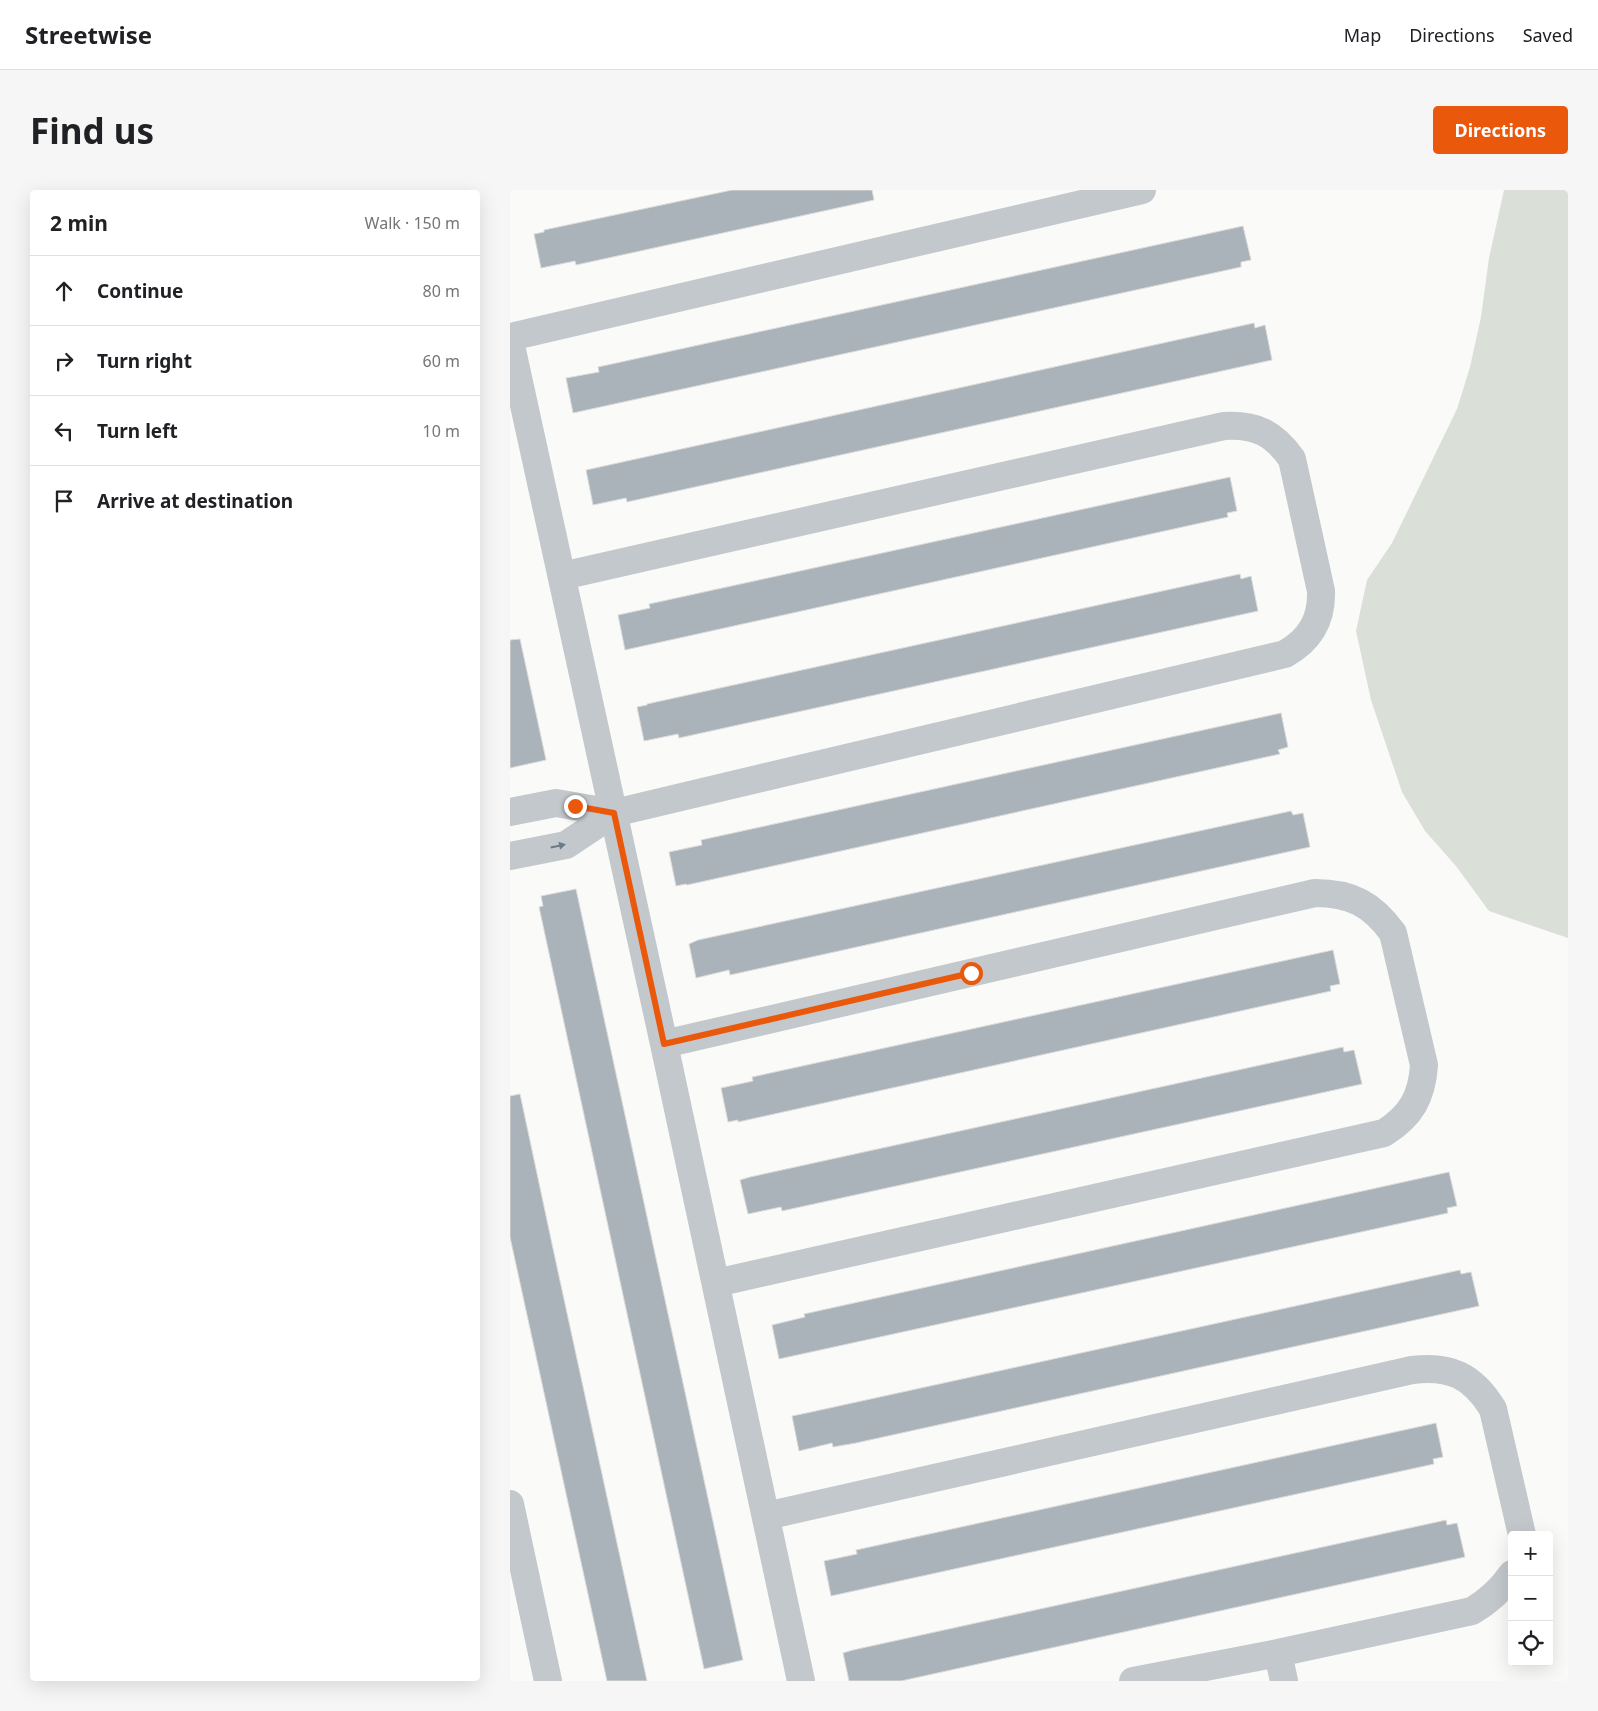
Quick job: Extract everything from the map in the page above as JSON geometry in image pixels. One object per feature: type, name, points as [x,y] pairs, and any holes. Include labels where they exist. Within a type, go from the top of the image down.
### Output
[{"type":"street","points":[[801,1681],[510,339],[1142,190]]},
{"type":"street","points":[[510,856],[566,845],[614,813],[1285,654],[1296,648],[1314,628],[1321,604],[1320,591],[1292,459],[1283,446],[1272,436],[1258,429],[1236,425],[1224,426],[562,576]]},
{"type":"street","points":[[510,812],[556,803],[614,813]]},
{"type":"street","points":[[664,1044],[1315,893],[1330,893],[1356,900],[1371,908],[1383,919],[1393,933],[1424,1065],[1423,1080],[1413,1106],[1405,1117],[1384,1133],[716,1283]]},
{"type":"street","points":[[766,1516],[1402,1372],[1428,1368],[1459,1374],[1473,1383],[1485,1395],[1493,1409],[1521,1531]]},
{"type":"street","points":[[510,1504],[548,1681]]},
{"type":"street","points":[[1133,1681],[1278,1654],[1472,1611],[1488,1602],[1501,1590],[1511,1576]]},
{"type":"street","points":[[1278,1654],[1284,1681]]},
{"type":"shaded area","points":[[1504,190],[1568,190],[1568,938],[1489,911],[1456,866],[1425,831],[1402,792],[1371,700],[1356,631],[1367,580],[1392,543],[1457,409],[1470,367],[1481,317],[1489,258]]},
{"type":"building","points":[[732,190],[872,190],[874,200],[576,265],[575,261],[541,268],[534,234],[544,232],[544,230]]},
{"type":"building","points":[[1243,226],[1251,260],[1241,262],[1241,267],[573,413],[566,378],[599,372],[598,367]]},
{"type":"building","points":[[1254,323],[1255,328],[1265,325],[1272,360],[627,502],[626,498],[593,505],[586,470]]},
{"type":"building","points":[[1230,477],[1237,511],[1227,513],[1228,517],[625,650],[618,615],[650,608],[649,604]]},
{"type":"building","points":[[1240,574],[1241,579],[1251,576],[1258,611],[679,738],[678,734],[644,741],[637,707],[647,704]]},
{"type":"building","points":[[520,639],[546,760],[510,768],[510,640]]},
{"type":"building","points":[[1281,713],[1288,747],[1278,750],[1280,754],[676,886],[669,852],[702,845],[701,840]]},
{"type":"building","points":[[1291,811],[1293,815],[1303,813],[1310,847],[730,975],[729,970],[696,978],[689,944],[698,940]]},
{"type":"building","points":[[576,889],[743,1660],[704,1669],[539,907],[543,906],[541,896]]},
{"type":"building","points":[[1333,950],[1340,984],[1330,986],[1331,991],[738,1122],[738,1120],[728,1122],[721,1088],[753,1081],[752,1077]]},
{"type":"building","points":[[1343,1047],[1344,1052],[1354,1050],[1362,1084],[782,1211],[781,1207],[748,1214],[740,1180],[750,1177]]},
{"type":"building","points":[[520,1094],[647,1681],[607,1681],[510,1237],[510,1096]]},
{"type":"building","points":[[1449,1172],[1457,1206],[1447,1208],[1448,1213],[779,1359],[772,1325],[805,1317],[804,1314]]},
{"type":"building","points":[[1460,1270],[1461,1274],[1471,1272],[1479,1306],[856,1443],[833,1447],[832,1443],[799,1451],[792,1416]]},
{"type":"building","points":[[1436,1423],[1443,1457],[1433,1459],[1434,1464],[831,1596],[824,1561],[857,1554],[856,1550]]},
{"type":"building","points":[[1446,1520],[1447,1525],[1457,1523],[1465,1557],[901,1681],[849,1681],[843,1653],[853,1650]]},
{"type":"route","points":[[575,806],[614,813],[664,1044],[971,973]]}]
